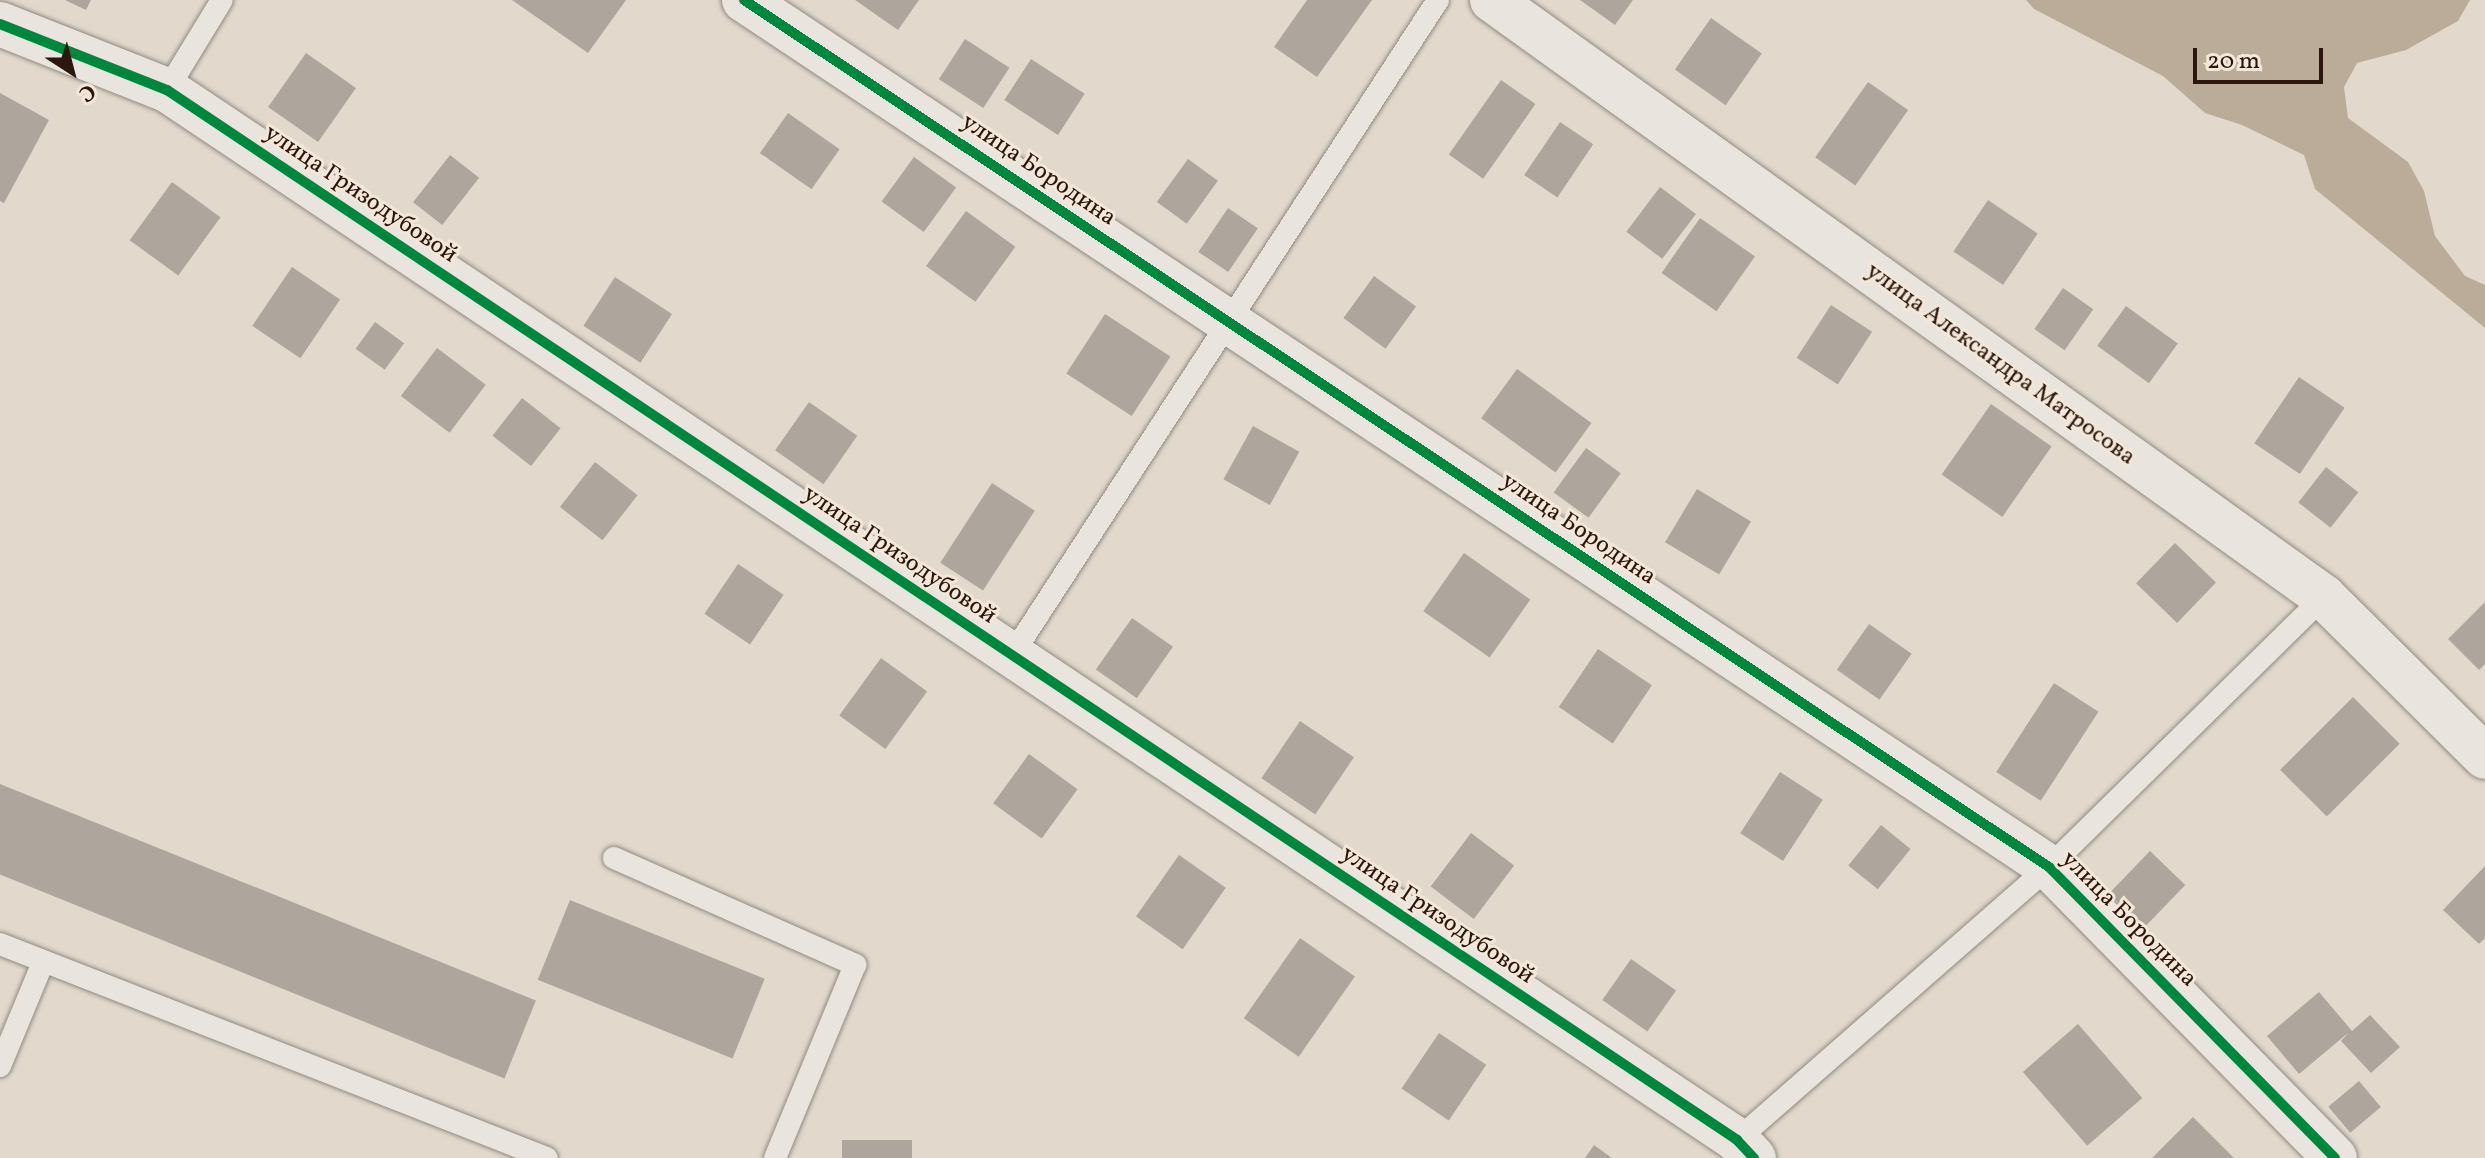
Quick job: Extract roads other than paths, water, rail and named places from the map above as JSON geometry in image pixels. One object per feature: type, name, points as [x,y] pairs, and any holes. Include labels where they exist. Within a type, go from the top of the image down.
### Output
[{"type":"street","name":"улица Бородина","points":[[744,0],[2049,867],[2335,1158]]},
{"type":"street","name":"улица Александра Матросова","points":[[1492,0],[2324,597],[2485,757]]},
{"type":"street","name":"улица Гризодубовой","points":[[0,24],[167,90],[1746,1149]]},
{"type":"lane","points":[[167,90],[222,0]]},
{"type":"lane","points":[[1012,655],[1226,320],[1438,0]]},
{"type":"lane","points":[[1746,1149],[2049,867],[2324,597]]},
{"type":"lane","points":[[614,858],[855,965],[775,1158]]},
{"type":"lane","points":[[0,944],[547,1158]]},
{"type":"lane","points":[[0,1066],[43,962]]}]
